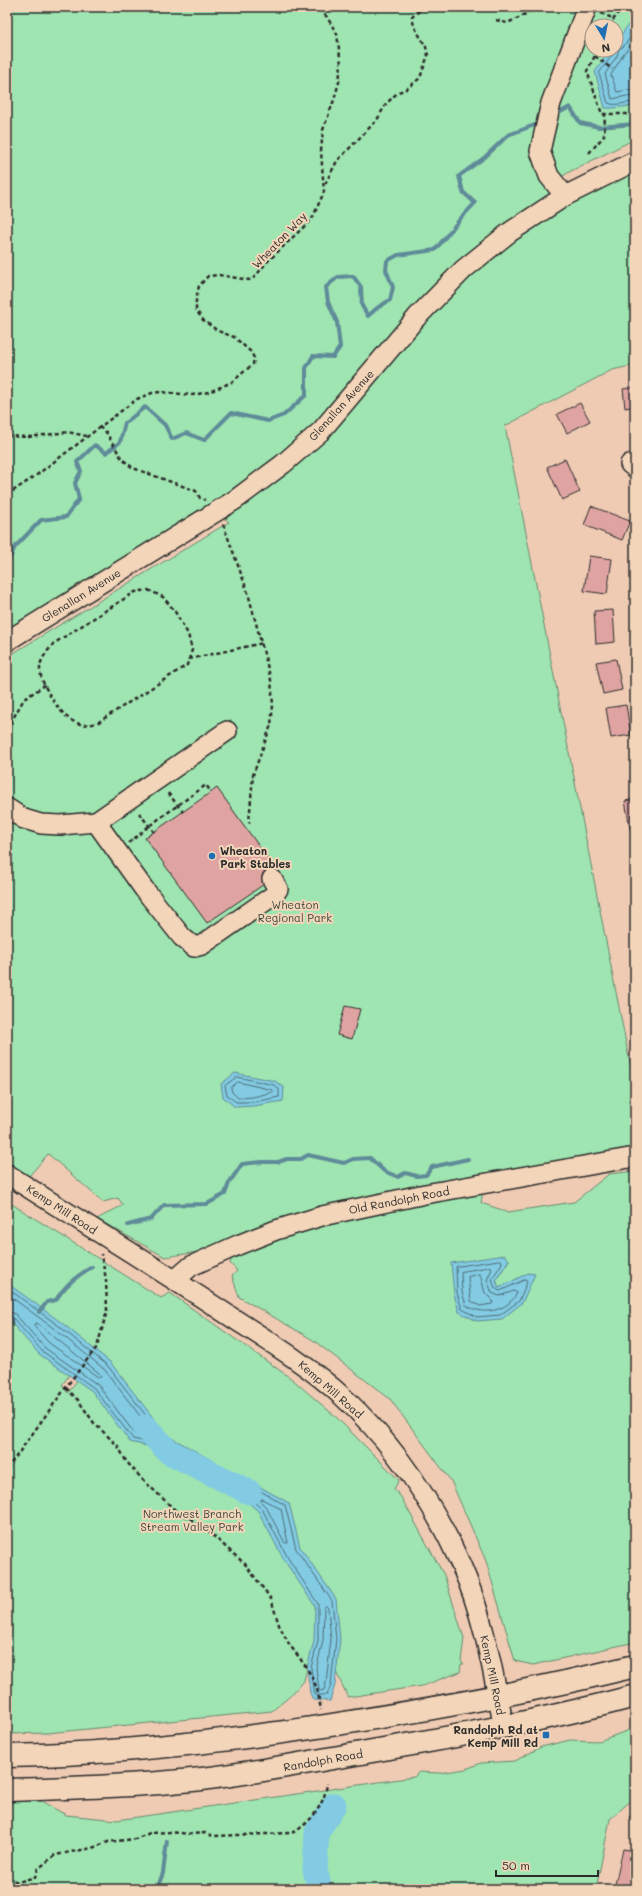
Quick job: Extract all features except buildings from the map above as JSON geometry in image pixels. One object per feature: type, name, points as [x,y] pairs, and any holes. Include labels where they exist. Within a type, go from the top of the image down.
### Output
[{"type":"main road","points":[[7,1756],[152,1748],[255,1736],[412,1713],[635,1666]]},
{"type":"main road","name":"Randolph Road","points":[[7,1790],[75,1788],[202,1779],[291,1766],[504,1728],[635,1696]]},
{"type":"street","points":[[565,196],[549,176],[540,151],[551,103],[587,7]]},
{"type":"street","name":"Glenallan Avenue","points":[[7,641],[216,510],[235,500],[283,464],[321,431],[417,317],[464,269],[510,232],[565,196],[635,161]]},
{"type":"street","points":[[7,808],[24,819],[41,824],[60,825],[96,822],[227,731]]},
{"type":"street","points":[[96,822],[144,889],[182,937],[194,947],[202,945],[274,895],[278,888],[272,879]]},
{"type":"street","name":"Old Randolph Road","points":[[175,1280],[191,1266],[232,1248],[276,1230],[322,1216],[425,1194],[635,1157]]},
{"type":"street","name":"Kemp Mill Road","points":[[7,1174],[175,1280],[308,1367],[359,1413],[402,1461],[432,1507],[462,1566],[481,1623],[504,1728]]},
{"type":"path","name":"Wheaton Way","points":[[7,495],[40,473],[99,426],[137,399],[152,393],[161,392],[192,395],[209,392],[232,382],[253,364],[254,358],[251,352],[234,337],[218,331],[203,320],[196,310],[196,299],[199,286],[204,279],[213,275],[249,280],[255,277],[266,263],[312,219],[324,192],[325,185],[321,151],[323,130],[339,82],[341,64],[337,34],[327,17],[317,7]]},
{"type":"path","points":[[325,185],[337,161],[377,120],[386,104],[398,92],[405,90],[420,78],[428,55],[426,47],[414,26],[412,17],[424,7]]},
{"type":"path","points":[[496,20],[507,23],[521,17],[535,7]]},
{"type":"path","points":[[614,18],[622,7]]},
{"type":"path","points":[[594,58],[587,71],[602,114],[635,114]]},
{"type":"path","points":[[598,58],[612,69]]},
{"type":"path","points":[[588,153],[604,136],[605,114]]},
{"type":"path","points":[[99,426],[106,432],[122,459],[133,468],[196,491],[200,498],[209,502],[216,510],[232,545],[262,642],[271,680],[273,705],[271,725],[254,775],[249,823]]},
{"type":"path","points":[[7,436],[29,437],[68,432],[86,436]]},
{"type":"path","points":[[148,590],[163,596],[174,610],[188,634],[192,650],[187,665],[97,724],[85,726],[70,720],[57,707],[45,685],[40,668],[43,657],[53,644],[135,592],[148,590]]},
{"type":"path","points":[[189,659],[262,642]]},
{"type":"path","points":[[7,729],[24,699],[45,685]]},
{"type":"path","points":[[124,847],[149,826],[206,785],[212,792]]},
{"type":"path","points":[[168,793],[183,812]]},
{"type":"path","points":[[139,812],[154,832]]},
{"type":"path","points":[[7,1469],[97,1347],[107,1311],[106,1278],[101,1254]]},
{"type":"path","points":[[66,1388],[78,1400],[94,1423],[118,1446],[126,1461],[142,1479],[175,1510],[202,1526],[245,1564],[271,1599],[282,1631],[289,1644],[307,1668],[317,1688],[321,1710]]},
{"type":"path","points":[[7,1878],[18,1882],[35,1877],[38,1869],[55,1855],[92,1848],[108,1842],[136,1839],[150,1833],[170,1832],[190,1834],[205,1832],[213,1836],[292,1833],[303,1828],[322,1802],[327,1784]]},
{"type":"green space","name":"Wheaton Regional Park","points":[[7,7],[635,7],[635,139],[569,172],[549,185],[565,196],[635,161],[635,365],[612,370],[505,426],[635,1089],[635,1157],[484,1185],[481,1203],[508,1212],[574,1202],[609,1174],[635,1171],[635,1642],[533,1665],[515,1661],[486,1561],[451,1481],[390,1399],[313,1340],[239,1297],[232,1276],[237,1271],[230,1263],[237,1246],[165,1257],[97,1219],[123,1205],[118,1198],[103,1202],[48,1154],[18,1189],[7,1176],[7,657],[229,522],[219,514],[7,642]],"holes":[[[509,1260],[496,1280],[499,1288],[510,1283],[482,1301]]]},
{"type":"green space","name":"Northwest Branch Stream Valley Park","points":[[7,1201],[161,1298],[170,1293],[292,1379],[336,1417],[399,1480],[394,1489],[401,1497],[444,1575],[464,1638],[461,1661],[464,1664],[461,1664],[460,1672],[422,1686],[348,1697],[336,1672],[337,1661],[308,1664],[304,1681],[289,1697],[272,1711],[47,1733],[7,1734]],"holes":[[[90,1346],[95,1355],[68,1393],[62,1385]]]},
{"type":"green space","points":[[635,1728],[635,1797],[610,1819],[596,1889],[7,1889],[7,1802],[41,1801],[66,1815],[117,1820],[414,1777],[419,1772],[439,1773],[466,1769],[481,1763],[515,1761],[541,1747],[570,1740],[599,1741]]},
{"type":"water","points":[[631,21],[635,22],[635,107],[628,106],[605,108],[595,72],[605,58],[624,58],[624,31]]},
{"type":"water","points":[[235,1073],[275,1081],[284,1087],[283,1101],[254,1106],[235,1107],[223,1097],[221,1084]]},
{"type":"water","points":[[505,1255],[509,1260],[496,1280],[499,1288],[528,1273],[535,1274],[522,1303],[502,1319],[477,1321],[459,1312],[454,1294],[451,1263]]},
{"type":"water","points":[[7,1283],[62,1323],[110,1362],[154,1419],[170,1437],[289,1503],[300,1547],[336,1599],[340,1639],[335,1685],[330,1701],[313,1700],[310,1693],[307,1668],[314,1641],[315,1606],[284,1560],[258,1511],[197,1458],[130,1442],[92,1391],[39,1354],[7,1318]]},
{"type":"waterway","points":[[555,115],[570,107],[580,123],[599,127],[635,124]]},
{"type":"waterway","points":[[7,564],[15,547],[41,520],[66,517],[79,499],[75,483],[81,471],[77,462],[95,445],[106,453],[120,442],[125,423],[145,407],[165,425],[172,439],[186,433],[204,440],[231,413],[268,421],[284,415],[306,395],[306,368],[313,356],[333,357],[340,347],[337,322],[328,302],[326,287],[338,277],[353,276],[361,287],[362,306],[368,316],[390,300],[393,287],[386,270],[387,261],[398,255],[435,250],[475,203],[463,192],[459,176],[485,157],[508,135],[540,123]]},
{"type":"waterway","points":[[128,1225],[151,1219],[164,1205],[207,1204],[225,1194],[229,1183],[242,1164],[301,1159],[308,1155],[344,1163],[353,1159],[370,1158],[384,1171],[398,1177],[405,1173],[417,1176],[426,1175],[432,1167],[468,1159]]},
{"type":"waterway","points":[[39,1312],[47,1302],[56,1300],[72,1281],[92,1267]]},
{"type":"waterway","points":[[145,1427],[169,1452],[249,1492]]},
{"type":"waterway","points":[[320,1889],[315,1870],[317,1832],[334,1805]]},
{"type":"waterway","points":[[157,1889],[163,1873],[167,1841]]},
{"type":"place","name":"Wheaton Park Stables","points":[[212,856]]},
{"type":"place","name":"Randolph Rd at Kemp Mill Rd","points":[[546,1735]]}]
